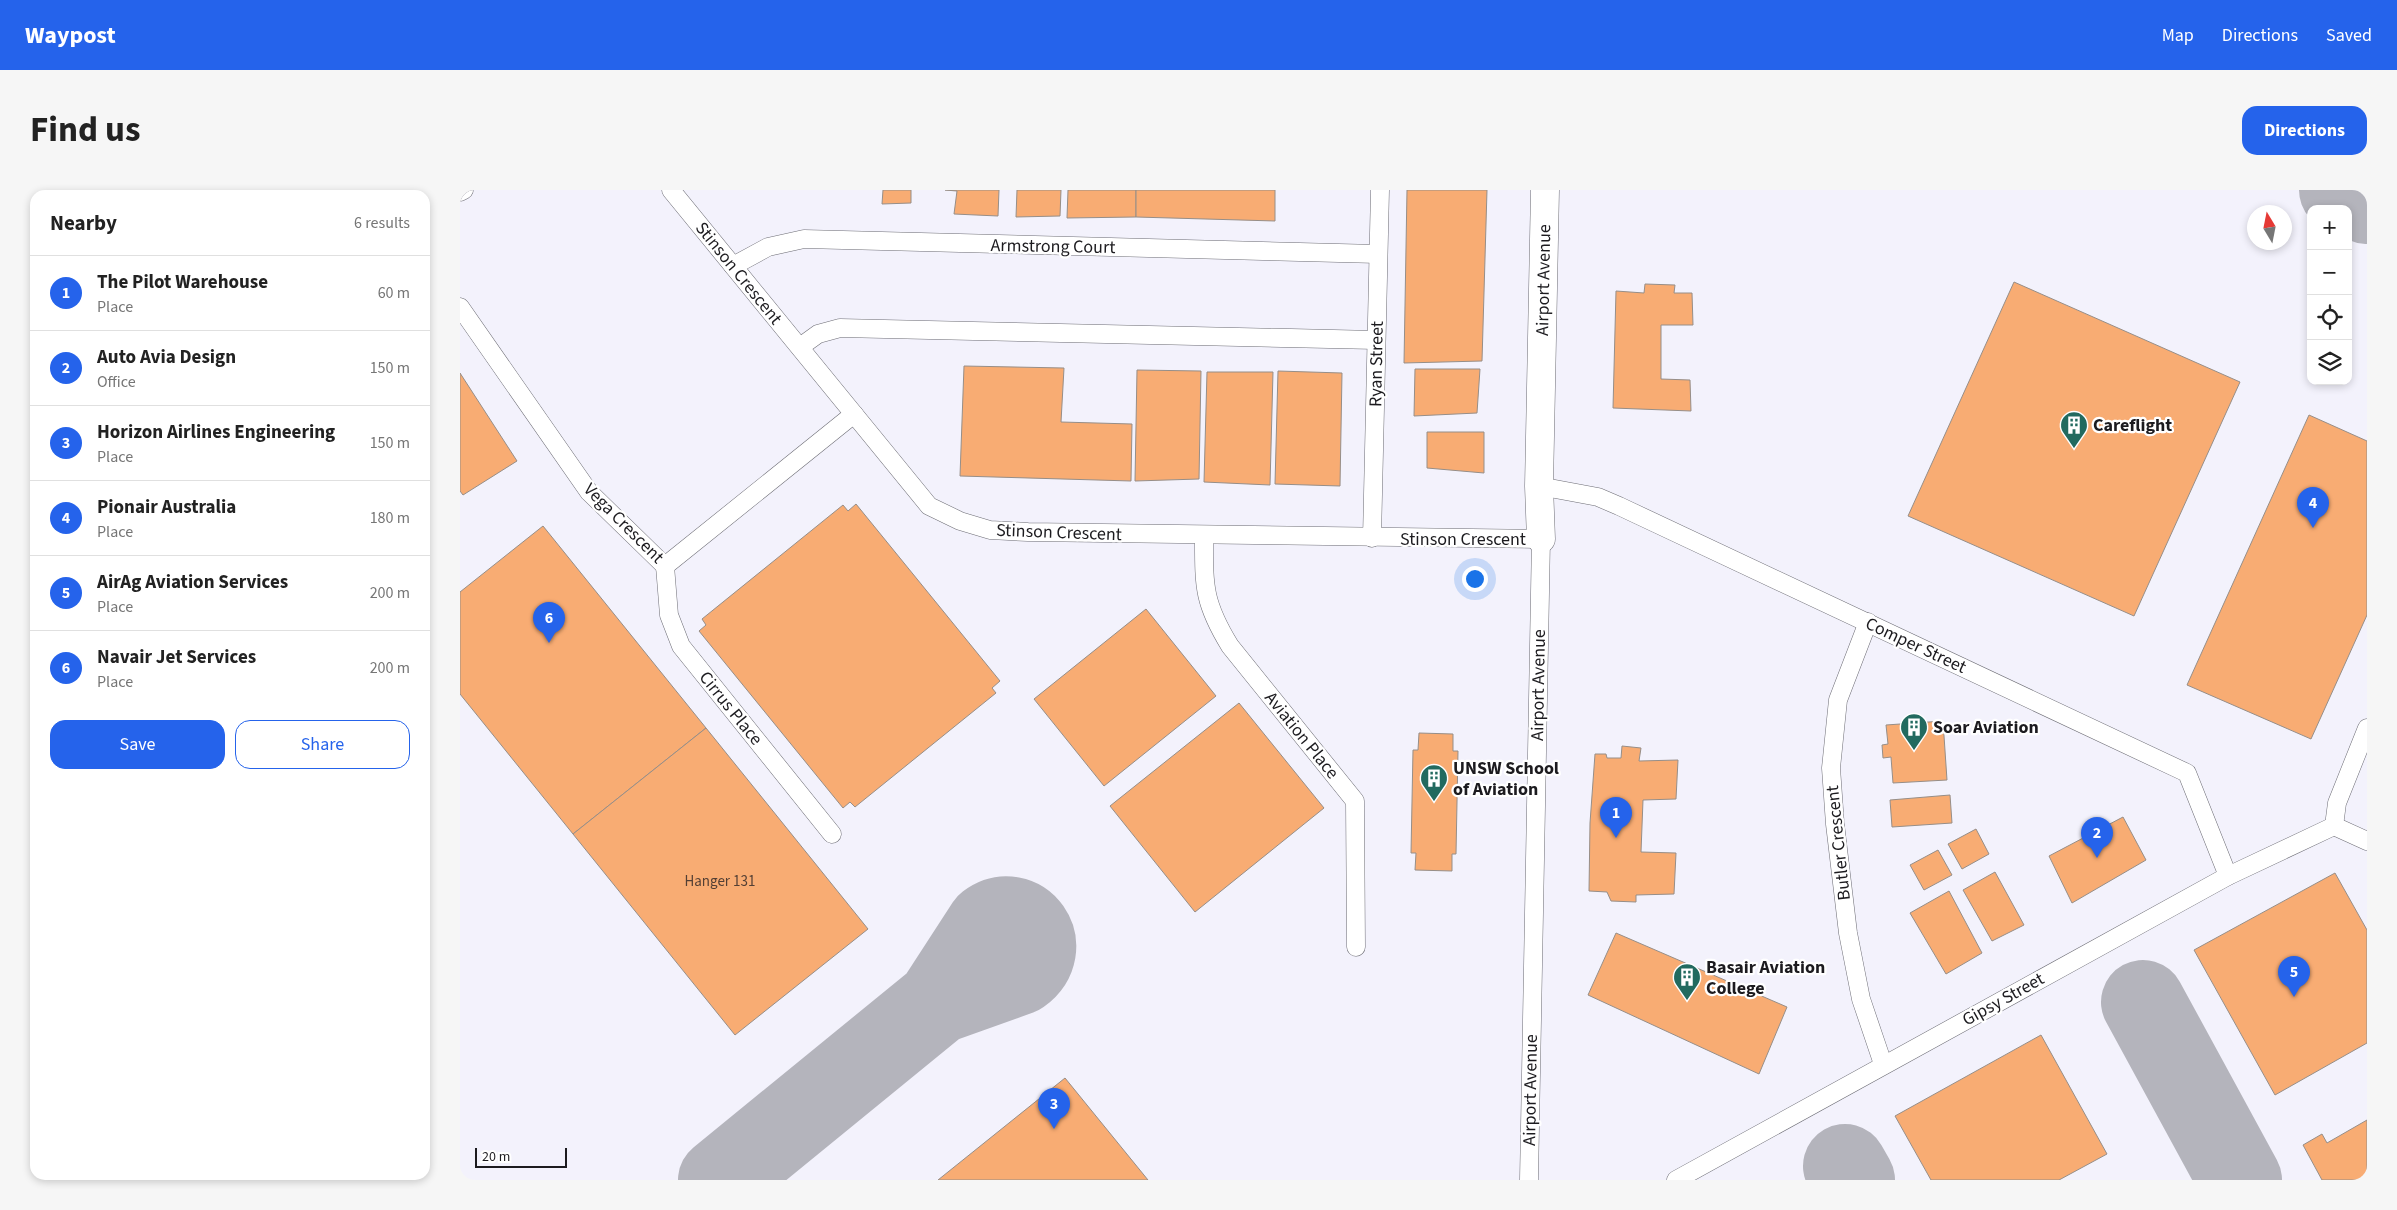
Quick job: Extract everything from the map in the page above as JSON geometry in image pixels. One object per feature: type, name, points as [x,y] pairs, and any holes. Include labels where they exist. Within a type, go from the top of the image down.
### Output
[{"type":"street","name":"Airport Avenue","points":[[1541,539],[1539,486],[1545,190]]},
{"type":"lane","points":[[460,192],[464,190]]},
{"type":"lane","name":"Stinson Crescent","points":[[671,190],[930,506],[960,521],[990,530],[1204,536],[1541,539]]},
{"type":"lane","name":"Ryan Street","points":[[1372,538],[1380,190]]},
{"type":"lane","name":"Armstrong Court","points":[[734,266],[768,247],[804,239],[1378,254]]},
{"type":"lane","name":"Vega Crescent","points":[[460,307],[589,492],[665,566],[854,414]]},
{"type":"lane","points":[[800,347],[818,334],[840,328],[1376,340]]},
{"type":"lane","name":"Comper Street","points":[[1539,486],[1598,497],[2187,773],[2228,876]]},
{"type":"lane","name":"Aviation Place","points":[[1204,536],[1204,582],[1215,622],[1230,646],[1356,801],[1356,947]]},
{"type":"lane","name":"Airport Avenue","points":[[1529,1180],[1541,539]]},
{"type":"lane","name":"Cirrus Place","points":[[665,566],[669,615],[681,646],[832,834]]},
{"type":"lane","name":"Butler Crescent","points":[[1868,622],[1838,700],[1831,768],[1835,824],[1848,934],[1861,999],[1883,1064]]},
{"type":"lane","points":[[2367,728],[2337,803],[2334,826],[2367,841]]},
{"type":"lane","name":"Gipsy Street","points":[[1676,1180],[1883,1064],[2228,876],[2334,826]]},
{"type":"building","points":[[883,190],[911,190],[911,203],[882,204]]},
{"type":"building","points":[[945,190],[999,190],[998,216],[954,214],[957,191]]},
{"type":"building","points":[[1017,190],[1061,190],[1060,216],[1016,217]]},
{"type":"building","points":[[1068,190],[1136,190],[1136,217],[1067,218]]},
{"type":"building","points":[[1136,190],[1275,190],[1275,221],[1136,217]]},
{"type":"building","points":[[1407,190],[1487,190],[1482,361],[1404,363]]},
{"type":"building","name":"Careflight","points":[[2014,282],[2240,382],[2134,616],[1908,516]]},
{"type":"building","points":[[1645,284],[1675,285],[1674,293],[1692,293],[1693,325],[1661,325],[1661,379],[1690,380],[1691,411],[1613,408],[1616,291],[1644,293]]},
{"type":"building","points":[[964,366],[1064,368],[1061,422],[1132,424],[1131,481],[960,476]]},
{"type":"building","points":[[1415,369],[1480,369],[1477,413],[1414,416]]},
{"type":"building","points":[[1137,370],[1201,371],[1199,479],[1135,481]]},
{"type":"building","points":[[1278,371],[1342,373],[1340,486],[1275,484]]},
{"type":"building","points":[[1207,372],[1273,372],[1270,485],[1204,482]]},
{"type":"building","points":[[460,373],[517,461],[463,495],[460,491]]},
{"type":"building","points":[[2309,415],[2367,441],[2367,615],[2311,739],[2187,685]]},
{"type":"building","points":[[1427,432],[1484,432],[1484,473],[1427,468]]},
{"type":"building","points":[[856,504],[1000,681],[992,688],[996,693],[855,807],[850,802],[843,808],[699,631],[706,625],[702,619],[843,505],[848,511]]},
{"type":"building","points":[[543,526],[706,728],[573,834],[460,694],[460,592]]},
{"type":"building","points":[[1146,609],[1216,696],[1104,786],[1034,699]]},
{"type":"building","points":[[1239,703],[1324,808],[1195,912],[1110,806]]},
{"type":"building","name":"Soar Aviation","points":[[1943,721],[1947,780],[1893,783],[1891,757],[1883,758],[1882,745],[1888,744],[1886,725]]},
{"type":"building","points":[[706,728],[868,929],[735,1035],[573,834]]},
{"type":"building","name":"UNSW School of Aviation","points":[[1419,733],[1453,734],[1453,751],[1458,751],[1456,854],[1452,854],[1452,871],[1415,870],[1416,853],[1411,853],[1413,750],[1418,750]]},
{"type":"building","points":[[1622,746],[1641,748],[1639,761],[1678,760],[1676,799],[1643,800],[1641,852],[1676,853],[1674,894],[1636,895],[1636,902],[1611,901],[1607,892],[1589,891],[1590,823],[1595,754],[1606,754],[1607,758],[1621,758]]},
{"type":"building","points":[[1950,795],[1952,823],[1892,827],[1890,800]]},
{"type":"building","points":[[2123,817],[2146,860],[2072,903],[2049,856]]},
{"type":"building","points":[[1976,829],[1989,854],[1962,869],[1948,844]]},
{"type":"building","points":[[1938,850],[1952,875],[1924,890],[1910,865]]},
{"type":"building","points":[[1995,872],[2024,925],[1992,941],[1963,890]]},
{"type":"building","points":[[2335,873],[2367,930],[2367,1043],[2275,1095],[2194,950]]},
{"type":"building","points":[[1949,891],[1982,953],[1946,974],[1910,913]]},
{"type":"building","name":"Basair Aviation College","points":[[1616,933],[1787,1007],[1759,1074],[1588,995]]},
{"type":"building","points":[[2041,1035],[2107,1154],[2059,1180],[1931,1180],[1895,1116]]},
{"type":"building","points":[[1065,1078],[1148,1180],[938,1180]]},
{"type":"building","points":[[2367,1120],[2367,1180],[2322,1180],[2303,1145],[2322,1134],[2327,1143]]},
{"type":"taxiway","points":[[2341,190],[2367,202]]},
{"type":"taxiway","points":[[720,1180],[938,1002],[988,925],[1000,919],[1011,919],[1021,923],[1029,930],[1033,940],[1034,951],[1029,962],[1019,973],[938,1002]]},
{"type":"taxiway","points":[[2143,1002],[2240,1180]]},
{"type":"taxiway","points":[[1845,1166],[1853,1180]]},
{"type":"place","name":"Careflight","points":[[2074,449]]},
{"type":"place","name":"Pionair Australia","points":[[2313,528]]},
{"type":"place","name":"Navair Jet Services","points":[[549,643]]},
{"type":"place","name":"Soar Aviation","points":[[1914,751]]},
{"type":"place","name":"UNSW School of Aviation","points":[[1434,802]]},
{"type":"place","name":"The Pilot Warehouse","points":[[1616,838]]},
{"type":"place","name":"Auto Avia Design","points":[[2097,858]]},
{"type":"place","name":"AirAg Aviation Services","points":[[2294,997]]},
{"type":"place","name":"Basair Aviation College","points":[[1687,1001]]},
{"type":"place","name":"Horizon Airlines Engineering","points":[[1054,1129]]}]
